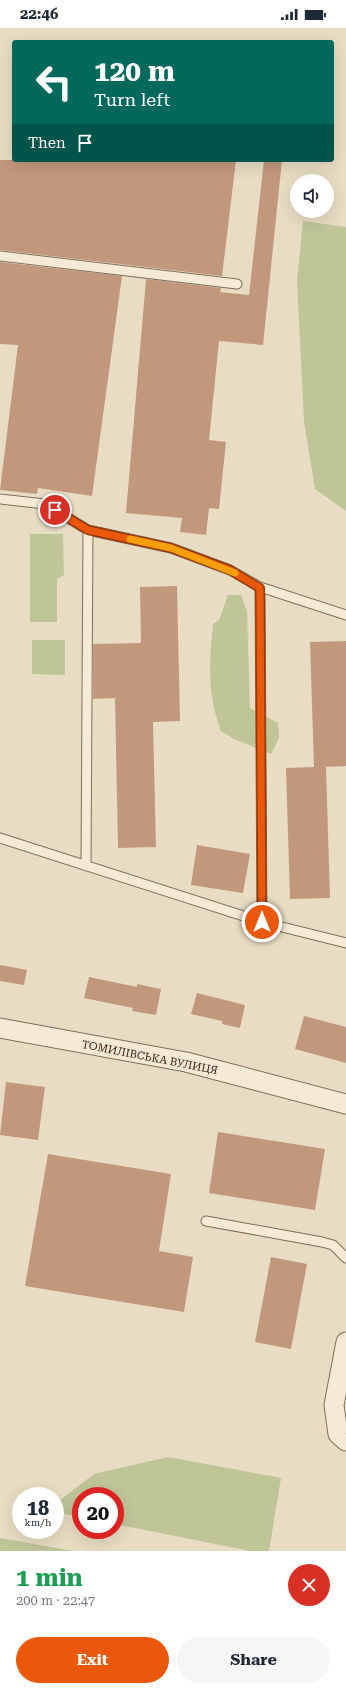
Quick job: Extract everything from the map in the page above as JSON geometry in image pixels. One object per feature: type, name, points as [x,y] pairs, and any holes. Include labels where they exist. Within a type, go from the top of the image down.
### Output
[{"type":"street","name":"ТОМИЛІВСЬКА ВУЛИЦЯ","points":[[0,1028],[186,1062],[346,1104]]},
{"type":"street","points":[[342,1437],[334,1404],[346,1342]]},
{"type":"lane","points":[[0,256],[237,284]]},
{"type":"lane","points":[[0,499],[45,504],[88,530],[171,548],[230,570],[260,588],[346,615]]},
{"type":"lane","points":[[86,866],[88,530]]},
{"type":"lane","points":[[260,588],[262,922]]},
{"type":"lane","points":[[0,838],[262,922],[346,943]]},
{"type":"lane","points":[[206,1222],[322,1242],[333,1246],[346,1258]]},
{"type":"green space","points":[[303,221],[346,227],[346,511],[315,489],[304,421],[297,281]]},
{"type":"green space","points":[[30,534],[63,534],[64,575],[57,579],[57,622],[30,622]]},
{"type":"green space","points":[[228,595],[241,595],[247,611],[250,708],[278,723],[279,738],[271,754],[234,739],[221,731],[216,717],[210,678],[213,624],[219,620]]},
{"type":"green space","points":[[32,640],[65,640],[65,675],[32,674]]},
{"type":"green space","points":[[168,1457],[281,1478],[269,1551],[250,1551],[124,1526],[124,1487],[77,1487],[94,1474]]},
{"type":"green space","points":[[72,1491],[72,1515],[64,1514],[64,1497]]},
{"type":"green space","points":[[0,1538],[73,1551],[0,1551]]},
{"type":"building","points":[[0,160],[12,160],[12,162],[236,162],[222,276],[0,250]]},
{"type":"building","points":[[264,162],[282,162],[263,345],[219,341],[209,440],[226,442],[219,509],[209,508],[206,535],[180,532],[182,518],[126,513],[146,279],[221,288],[220,292],[249,295]]},
{"type":"building","points":[[0,262],[122,276],[92,496],[38,488],[37,494],[0,490],[18,345],[0,344]]},
{"type":"building","points":[[177,586],[180,721],[153,722],[156,847],[118,848],[115,698],[93,699],[93,644],[141,643],[140,587]]},
{"type":"building","points":[[346,641],[346,766],[322,767],[326,767],[330,898],[290,899],[286,768],[314,767],[310,642]]},
{"type":"building","points":[[197,845],[250,854],[243,893],[191,885]]},
{"type":"building","points":[[0,965],[27,970],[24,985],[0,981]]},
{"type":"building","points":[[89,977],[137,987],[137,984],[161,989],[156,1015],[132,1011],[133,1008],[84,998]]},
{"type":"building","points":[[197,993],[245,1005],[240,1028],[222,1024],[222,1021],[191,1014]]},
{"type":"building","points":[[304,1016],[346,1027],[346,1063],[295,1049]]},
{"type":"building","points":[[6,1082],[45,1087],[38,1140],[0,1135]]},
{"type":"building","points":[[218,1132],[325,1149],[315,1210],[209,1193]]},
{"type":"building","points":[[48,1154],[171,1174],[159,1251],[193,1257],[184,1312],[25,1286]]},
{"type":"building","points":[[271,1257],[307,1264],[291,1349],[255,1342]]},
{"type":"slow traffic","points":[[130,539],[171,548],[235,573]]},
{"type":"route","points":[[55,510],[88,530],[171,548],[230,570],[260,588],[262,708],[262,922]]}]
